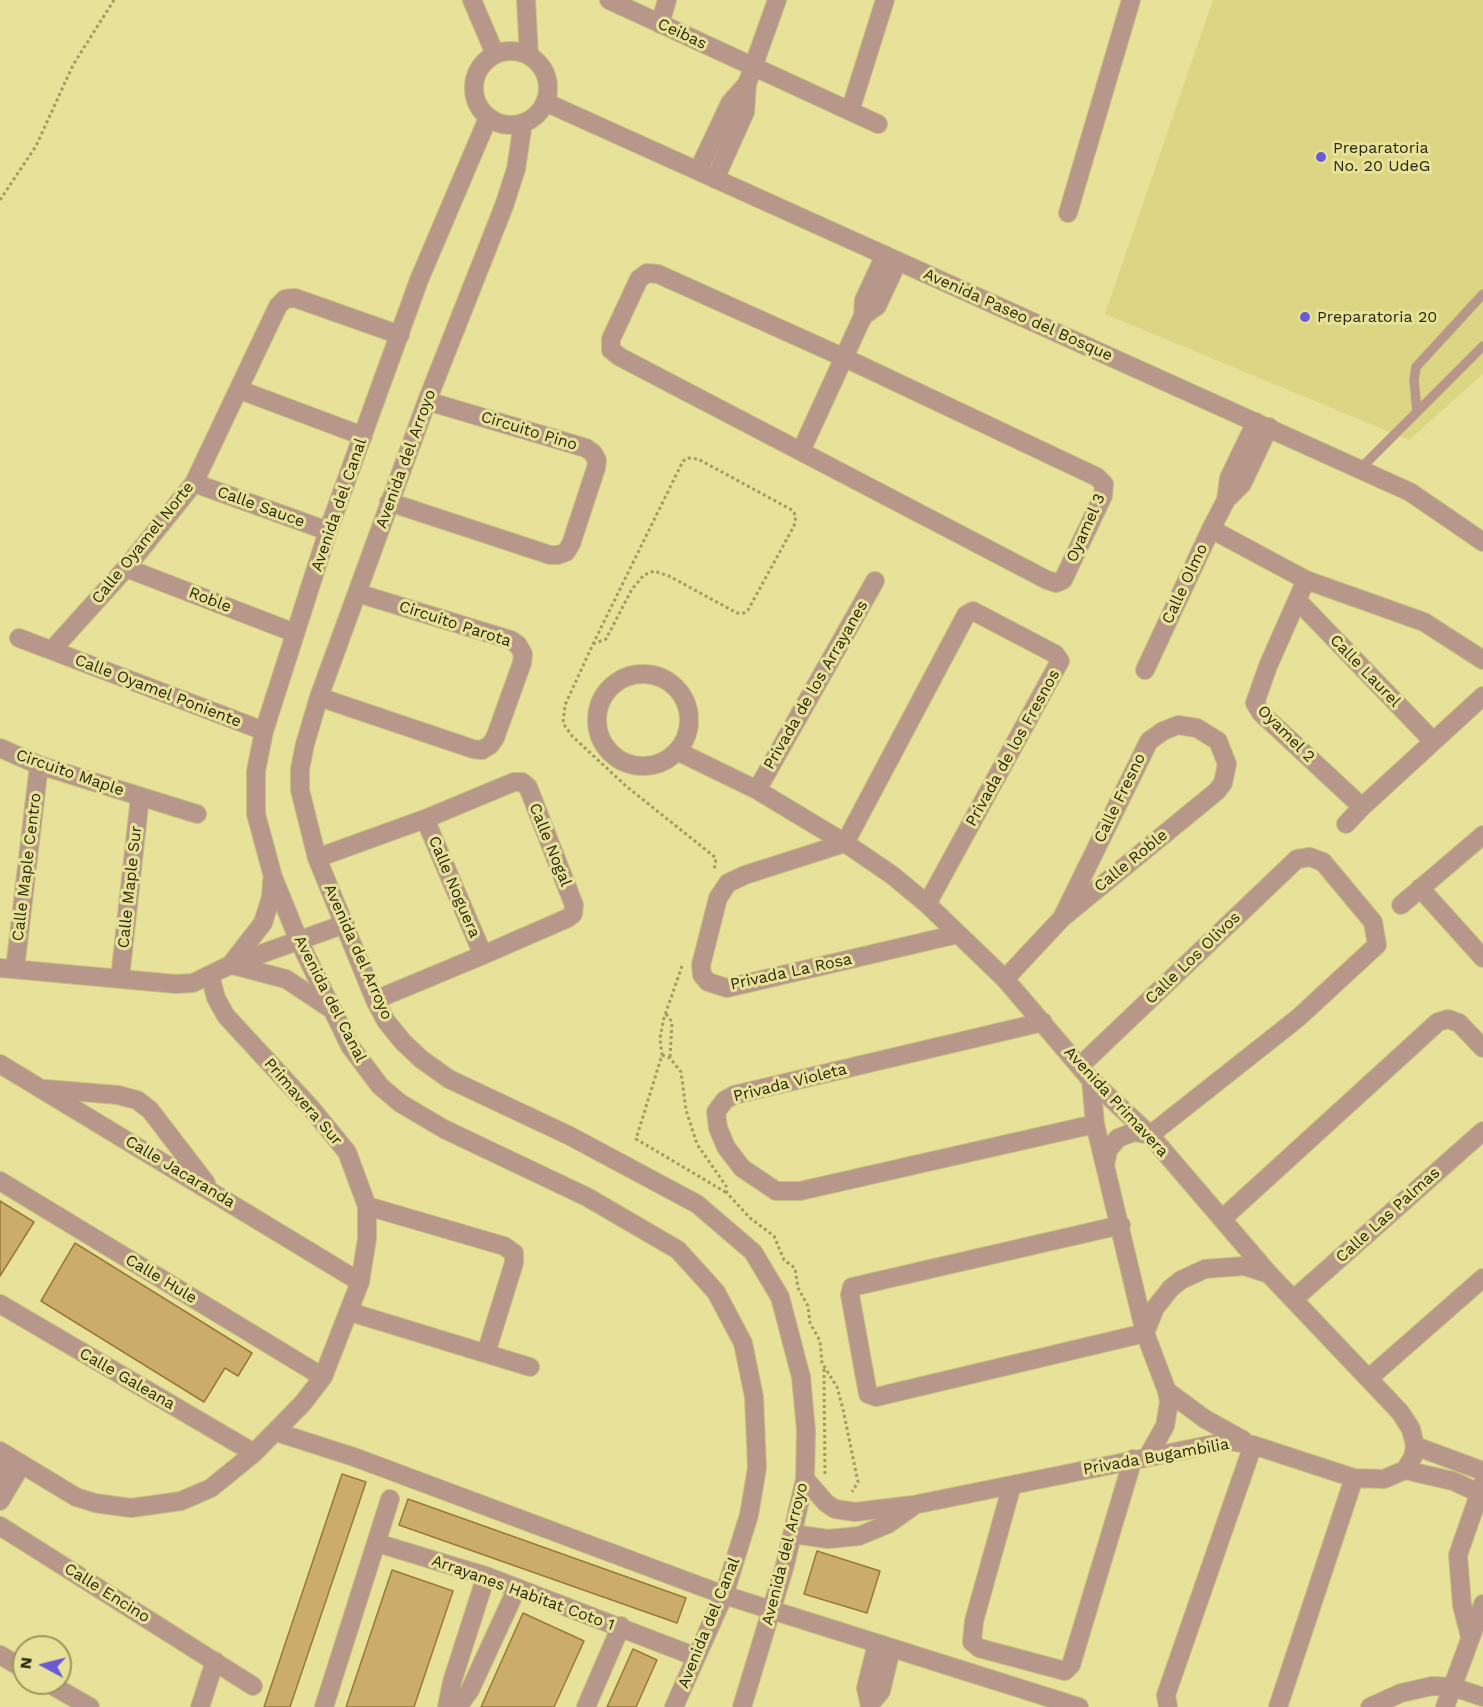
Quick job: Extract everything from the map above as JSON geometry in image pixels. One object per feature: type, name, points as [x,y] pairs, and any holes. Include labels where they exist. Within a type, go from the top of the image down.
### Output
[{"type":"street","points":[[472,0],[495,54]]},
{"type":"street","points":[[526,0],[529,55]]},
{"type":"street","name":"Ceibas","points":[[609,0],[878,124]]},
{"type":"street","points":[[660,24],[667,0]]},
{"type":"street","points":[[698,171],[730,103],[747,84],[755,67],[777,0]]},
{"type":"street","points":[[849,111],[885,0]]},
{"type":"street","points":[[1068,213],[1131,0]]},
{"type":"street","points":[[513,50],[529,55],[540,64],[546,75],[545,102],[536,116],[523,123],[505,125],[488,118],[478,106],[473,92],[475,76],[483,63],[495,54],[513,50]]},
{"type":"street","points":[[715,178],[745,111],[747,84]]},
{"type":"street","name":"Avenida Paseo del Bosque","points":[[545,102],[1410,492],[1483,542]]},
{"type":"street","name":"Avenida del Canal","points":[[488,118],[419,280],[328,531],[264,731],[254,793],[256,814],[273,877],[299,941],[332,1011],[366,1070],[400,1103],[444,1130],[587,1197],[678,1250],[716,1292],[743,1343],[754,1397],[757,1468],[749,1515],[724,1595],[674,1707]]},
{"type":"street","name":"Avenida del Arroyo","points":[[523,123],[516,169],[504,206],[427,401],[319,697],[300,768],[303,812],[317,858],[375,1000],[386,1021],[404,1042],[449,1079],[570,1136],[677,1191],[716,1218],[753,1252],[780,1297],[796,1350],[804,1403],[805,1479],[793,1533],[742,1707]]},
{"type":"street","points":[[801,451],[863,316],[864,300],[891,258]]},
{"type":"street","name":"Oyamel 3","points":[[647,273],[658,274],[844,358],[1097,477],[1104,484],[1103,496],[1064,580],[1056,583],[611,350],[611,339],[639,279],[647,273]]},
{"type":"street","name":"Calle Oyamel Norte","points":[[52,650],[126,568],[194,483],[278,306],[285,299],[295,298],[400,335]]},
{"type":"street","points":[[240,390],[363,436]]},
{"type":"street","name":"Circuito Pino","points":[[389,502],[550,555],[566,552],[571,544],[596,468],[597,460],[593,453],[586,448],[427,401]]},
{"type":"street","name":"Calle Olmo","points":[[1145,670],[1226,500],[1229,478],[1263,425]]},
{"type":"street","name":"Calle Sauce","points":[[194,483],[328,531]]},
{"type":"street","points":[[1211,529],[1306,580],[1424,622],[1483,660]]},
{"type":"street","name":"Roble","points":[[126,568],[295,633]]},
{"type":"street","name":"Oyamel 2","points":[[1306,580],[1268,666],[1255,703],[1261,713],[1362,807]]},
{"type":"street","name":"Privada de los Arrayanes","points":[[756,790],[875,581]]},
{"type":"street","name":"Circuito Parota","points":[[319,697],[472,749],[482,750],[490,746],[495,738],[522,663],[523,654],[519,645],[511,640],[357,593]]},
{"type":"street","name":"Calle Laurel","points":[[1298,601],[1433,741]]},
{"type":"street","name":"Privada de los Fresnos","points":[[845,843],[969,612],[977,612],[1056,654],[1059,657],[1059,665],[927,904]]},
{"type":"street","points":[[19,638],[52,650]]},
{"type":"street","name":"Calle Oyamel Poniente","points":[[52,650],[264,731]]},
{"type":"street","points":[[646,674],[667,681],[676,688],[683,698],[689,720],[684,742],[677,752],[668,759],[647,766],[635,766],[614,756],[601,738],[598,727],[600,704],[613,685],[623,679],[646,674]]},
{"type":"street","points":[[1347,824],[1362,807],[1483,696]]},
{"type":"street","name":"Calle Fresno","points":[[1062,918],[1149,741],[1163,731],[1178,725],[1197,728],[1211,736]]},
{"type":"street","name":"Calle Roble","points":[[1005,979],[1062,918],[1223,783],[1227,764],[1223,748],[1211,736]]},
{"type":"street","name":"Circuito Maple","points":[[0,748],[39,765],[197,814]]},
{"type":"street","name":"Avenida Primavera","points":[[677,752],[756,790],[845,843],[892,875],[927,904],[1005,979],[1086,1073],[1150,1136],[1269,1274],[1369,1378],[1406,1420],[1415,1446]]},
{"type":"street","name":"Calle Maple Centro","points":[[8,968],[39,765]]},
{"type":"street","name":"Calle Nogal","points":[[317,858],[425,819],[514,782],[522,782],[528,787],[574,905],[573,914],[375,1000]]},
{"type":"street","name":"Calle Maple Sur","points":[[120,978],[140,797]]},
{"type":"street","name":"Calle Noguera","points":[[425,819],[483,955]]},
{"type":"street","points":[[1401,905],[1483,835]]},
{"type":"street","name":"Privada La Rosa","points":[[845,843],[728,884],[718,898],[701,965],[702,975],[708,982],[726,987],[958,934]]},
{"type":"street","name":"Calle Los Olivos","points":[[1086,1073],[1297,859],[1310,857],[1323,862],[1373,922],[1377,945],[1298,1018],[1150,1136]]},
{"type":"street","points":[[230,965],[263,923],[271,897],[273,877]]},
{"type":"street","points":[[1420,888],[1483,958]]},
{"type":"street","points":[[8,968],[176,984],[193,982],[230,965],[345,924]]},
{"type":"street","points":[[230,965],[286,979],[310,993],[332,1011]]},
{"type":"street","name":"Primavera Sur","points":[[11,1458],[76,1497],[95,1503],[131,1508],[165,1505],[196,1496],[224,1479],[254,1453],[276,1432],[323,1377],[350,1312],[360,1282],[367,1239],[367,1206],[347,1152],[311,1108],[226,1016],[216,998],[210,975]]},
{"type":"street","points":[[1222,1219],[1438,1022],[1448,1019],[1459,1023],[1483,1048]]},
{"type":"street","name":"Privada Violeta","points":[[1043,1022],[734,1095],[725,1100],[716,1112],[718,1128],[726,1147],[742,1168],[776,1191],[800,1191],[1095,1124]]},
{"type":"street","name":"Calle Jacaranda","points":[[0,1064],[360,1282]]},
{"type":"street","points":[[1012,1485],[974,1621],[972,1642],[979,1648],[1065,1671],[1071,1665],[1141,1458],[1166,1426],[1168,1408],[1167,1391],[1145,1333],[1095,1124],[1086,1073]]},
{"type":"street","points":[[42,1088],[118,1095],[137,1100],[150,1110],[212,1191]]},
{"type":"street","name":"Calle Las Palmas","points":[[1294,1299],[1483,1131]]},
{"type":"street","points":[[1105,1166],[1108,1150],[1118,1138],[1134,1132],[1150,1136]]},
{"type":"street","name":"Calle Hule","points":[[0,1181],[323,1377]]},
{"type":"street","points":[[367,1206],[504,1246],[514,1253],[514,1263],[486,1353]]},
{"type":"street","points":[[1121,1225],[852,1287],[850,1294],[866,1390],[872,1397],[876,1397],[1145,1333]]},
{"type":"street","points":[[1145,1333],[1162,1298],[1192,1274],[1231,1265],[1269,1274]]},
{"type":"street","points":[[1369,1378],[1483,1278]]},
{"type":"street","name":"Calle Galeana","points":[[0,1304],[254,1453]]},
{"type":"street","points":[[350,1312],[530,1367]]},
{"type":"street","points":[[1167,1391],[1205,1419],[1253,1445],[1166,1695],[1168,1707]]},
{"type":"street","points":[[276,1432],[354,1457],[724,1595],[1079,1707]]},
{"type":"street","name":"Privada Bugambilia","points":[[805,1479],[826,1503],[845,1511],[913,1505],[1229,1441],[1253,1445],[1354,1478],[1384,1479],[1405,1470]]},
{"type":"street","points":[[1470,1637],[1457,1567],[1461,1544],[1481,1488],[1405,1470],[1413,1457],[1415,1446],[1483,1471]]},
{"type":"street","points":[[0,1476],[11,1458]]},
{"type":"street","points":[[0,1501],[11,1458]]},
{"type":"street","points":[[1278,1707],[1354,1478]]},
{"type":"street","points":[[324,1707],[390,1499]]},
{"type":"street","name":"Privada Bugambilia","points":[[793,1533],[828,1539],[859,1536],[888,1524],[913,1505]]},
{"type":"street","name":"Calle Encino","points":[[0,1526],[253,1686]]},
{"type":"street","name":"Arrayanes Habitat Coto 1","points":[[377,1543],[486,1576],[621,1626],[586,1707]]},
{"type":"street","points":[[447,1707],[452,1682],[486,1576]]},
{"type":"street","points":[[458,1707],[470,1690],[516,1588]]},
{"type":"street","points":[[1445,1707],[1483,1604]]},
{"type":"street","points":[[621,1626],[686,1653]]},
{"type":"street","points":[[870,1705],[881,1691],[884,1646]]},
{"type":"street","points":[[200,1707],[215,1661]]},
{"type":"street","points":[[1370,1707],[1414,1689],[1453,1687],[1483,1696]]},
{"type":"street","points":[[69,1695],[90,1707]]},
{"type":"lane","points":[[1417,412],[1416,367],[1483,294]]},
{"type":"lane","points":[[1360,469],[1483,346]]},
{"type":"path","points":[[0,200],[36,146],[73,65],[114,0]]},
{"type":"path","points":[[593,644],[606,639],[632,589],[644,575],[654,571],[669,576],[738,613],[744,613],[748,610],[794,526],[796,516],[792,510],[698,459],[688,458],[683,461],[593,644],[564,705],[563,723],[572,736],[611,773],[716,858],[712,877]]},
{"type":"path","points":[[684,961],[665,1014],[660,1038],[662,1055],[636,1139],[727,1193],[750,1218],[774,1236],[784,1260],[795,1268],[798,1288],[808,1306],[810,1323],[820,1341],[825,1369],[825,1474],[828,1483]]},
{"type":"path","points":[[665,1014],[672,1022],[670,1058]]},
{"type":"path","points":[[662,1055],[670,1058],[681,1072],[686,1110],[697,1144],[726,1186],[727,1193]]},
{"type":"path","points":[[825,1369],[837,1387],[858,1482],[855,1492],[848,1494]]},
{"type":"shaded area","name":"Preparatoria No. 20 UdeG","points":[[1213,0],[1483,0],[1483,374],[1409,440],[1105,314]]},
{"type":"building","points":[[0,1201],[34,1222],[0,1276]]},
{"type":"building","points":[[75,1243],[252,1353],[238,1376],[225,1368],[204,1402],[41,1301]]},
{"type":"building","points":[[342,1474],[366,1482],[290,1707],[264,1707]]},
{"type":"building","points":[[408,1499],[686,1598],[677,1623],[399,1525]]},
{"type":"building","points":[[817,1551],[880,1571],[867,1613],[804,1594]]},
{"type":"building","points":[[392,1570],[453,1591],[414,1707],[346,1707]]},
{"type":"building","points":[[523,1613],[584,1641],[554,1707],[481,1707]]},
{"type":"building","points":[[633,1649],[657,1660],[636,1707],[607,1707]]},
{"type":"place","name":"Preparatoria No. 20 UdeG","points":[[1321,157]]},
{"type":"place","name":"Preparatoria 20","points":[[1305,317]]}]
